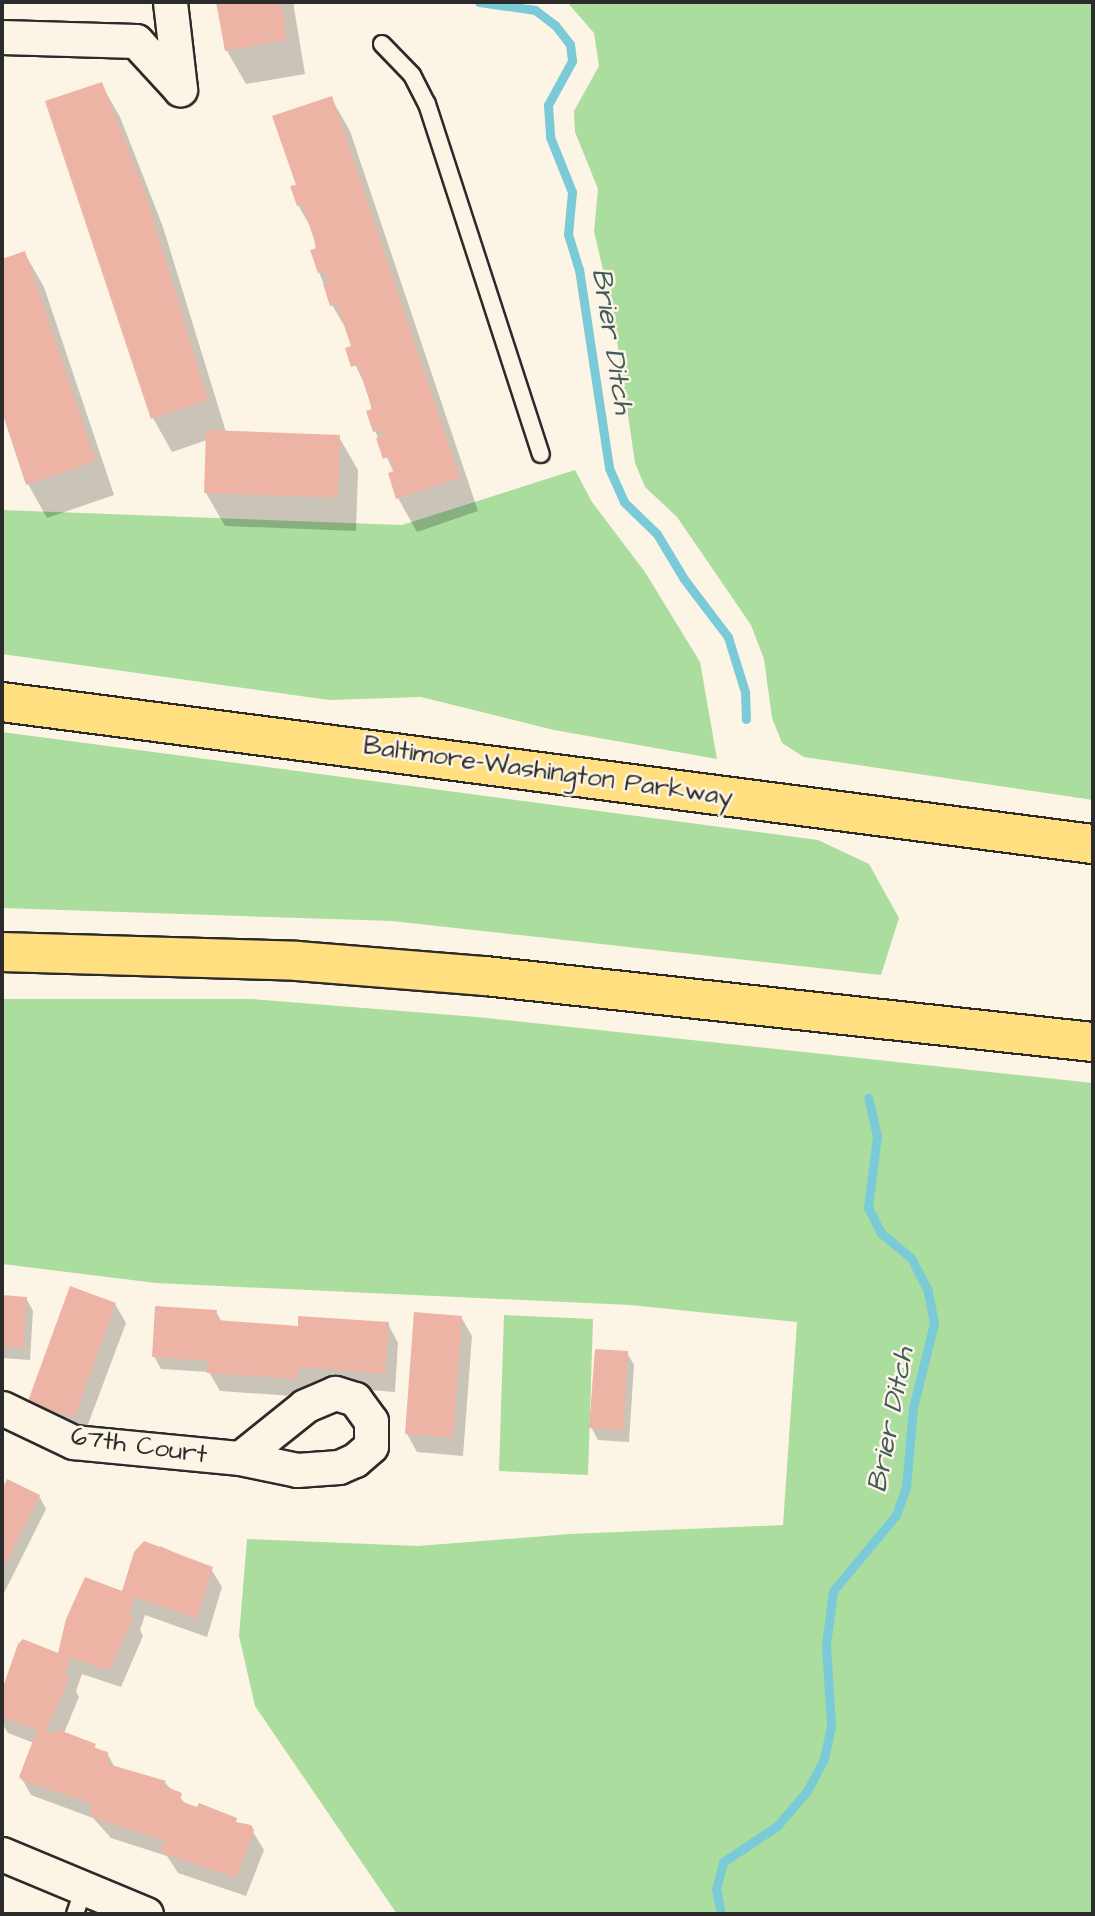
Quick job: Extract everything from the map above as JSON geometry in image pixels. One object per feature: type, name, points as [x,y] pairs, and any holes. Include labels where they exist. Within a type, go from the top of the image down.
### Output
[{"type":"highway","name":"Baltimore-Washington Parkway","points":[[2,702],[1093,844]]},
{"type":"highway","points":[[2,951],[283,961],[458,974],[1093,1042]]},
{"type":"street","points":[[2,37],[88,43],[136,41],[180,89],[170,2]]},
{"type":"street","name":"67th Court","points":[[2,1408],[73,1442],[240,1458]]},
{"type":"street","points":[[2,1854],[79,1901],[146,1914]]},
{"type":"lane","points":[[382,44],[411,75],[426,104],[541,454]]},
{"type":"green space","points":[[567,2],[1093,2],[1093,800],[804,757],[782,743],[772,718],[764,659],[751,625],[677,517],[645,487],[635,463],[613,313],[594,231],[598,189],[575,132],[574,111],[599,66],[594,33]]},
{"type":"green space","points":[[575,470],[592,502],[645,572],[700,662],[717,759],[554,730],[421,697],[329,700],[2,654],[2,510],[402,525]]},
{"type":"green space","points":[[2,732],[818,840],[869,864],[899,918],[881,975],[392,921],[2,908]]},
{"type":"green space","points":[[2,999],[252,999],[477,1017],[1093,1083],[1093,1914],[397,1914],[255,1706],[239,1636],[247,1539],[418,1546],[570,1534],[783,1525],[797,1322],[630,1305],[156,1283],[2,1264]]},
{"type":"green space","points":[[504,1315],[593,1319],[588,1475],[499,1471]]},
{"type":"building","points":[[216,2],[281,2],[287,40],[225,51]]},
{"type":"building","points":[[102,82],[145,192],[208,400],[151,419],[45,101]]},
{"type":"building","points":[[332,96],[460,478],[396,499],[388,473],[394,471],[389,457],[383,459],[376,438],[383,436],[381,430],[373,432],[366,411],[372,409],[358,365],[351,367],[345,348],[351,346],[337,304],[330,306],[323,284],[329,283],[325,271],[318,273],[310,250],[317,248],[302,204],[297,206],[290,186],[296,185],[272,116]]},
{"type":"building","points":[[25,251],[96,461],[26,485],[2,412],[2,259]]},
{"type":"building","points":[[206,430],[340,435],[338,498],[204,493]]},
{"type":"building","points":[[70,1286],[116,1303],[74,1418],[28,1401]]},
{"type":"building","points":[[2,1295],[27,1297],[23,1348],[2,1347]]},
{"type":"building","points":[[155,1306],[217,1310],[216,1320],[298,1326],[298,1316],[389,1322],[385,1374],[299,1367],[298,1379],[207,1373],[208,1361],[152,1357]]},
{"type":"building","points":[[414,1312],[462,1316],[453,1438],[405,1434]]},
{"type":"building","points":[[595,1349],[628,1351],[623,1430],[589,1428]]},
{"type":"building","points":[[7,1479],[40,1495],[2,1571],[2,1490]]},
{"type":"building","points":[[144,1541],[213,1567],[197,1619],[134,1597],[129,1614],[134,1616],[111,1668],[107,1671],[71,1657],[65,1675],[70,1677],[46,1731],[55,1734],[57,1729],[96,1744],[94,1748],[108,1752],[108,1764],[166,1781],[164,1786],[182,1793],[180,1801],[197,1807],[199,1803],[237,1818],[236,1822],[251,1825],[254,1830],[236,1878],[166,1855],[161,1850],[165,1841],[94,1818],[89,1814],[93,1804],[23,1781],[19,1777],[37,1730],[2,1717],[2,1690],[18,1644],[23,1639],[58,1653],[66,1619],[85,1577],[122,1591],[134,1552]]},
{"type":"waterway","name":"Brier Ditch","points":[[479,2],[535,10],[555,25],[570,44],[572,61],[548,105],[550,137],[572,192],[568,234],[579,269],[609,468],[624,502],[657,534],[684,579],[728,637],[745,692],[746,719]]},
{"type":"waterway","name":"Brier Ditch","points":[[721,1914],[716,1889],[723,1862],[777,1826],[807,1791],[824,1759],[831,1725],[826,1645],[833,1591],[896,1515],[906,1487],[913,1408],[934,1323],[928,1291],[911,1258],[881,1233],[868,1208],[877,1136],[868,1098]]}]
